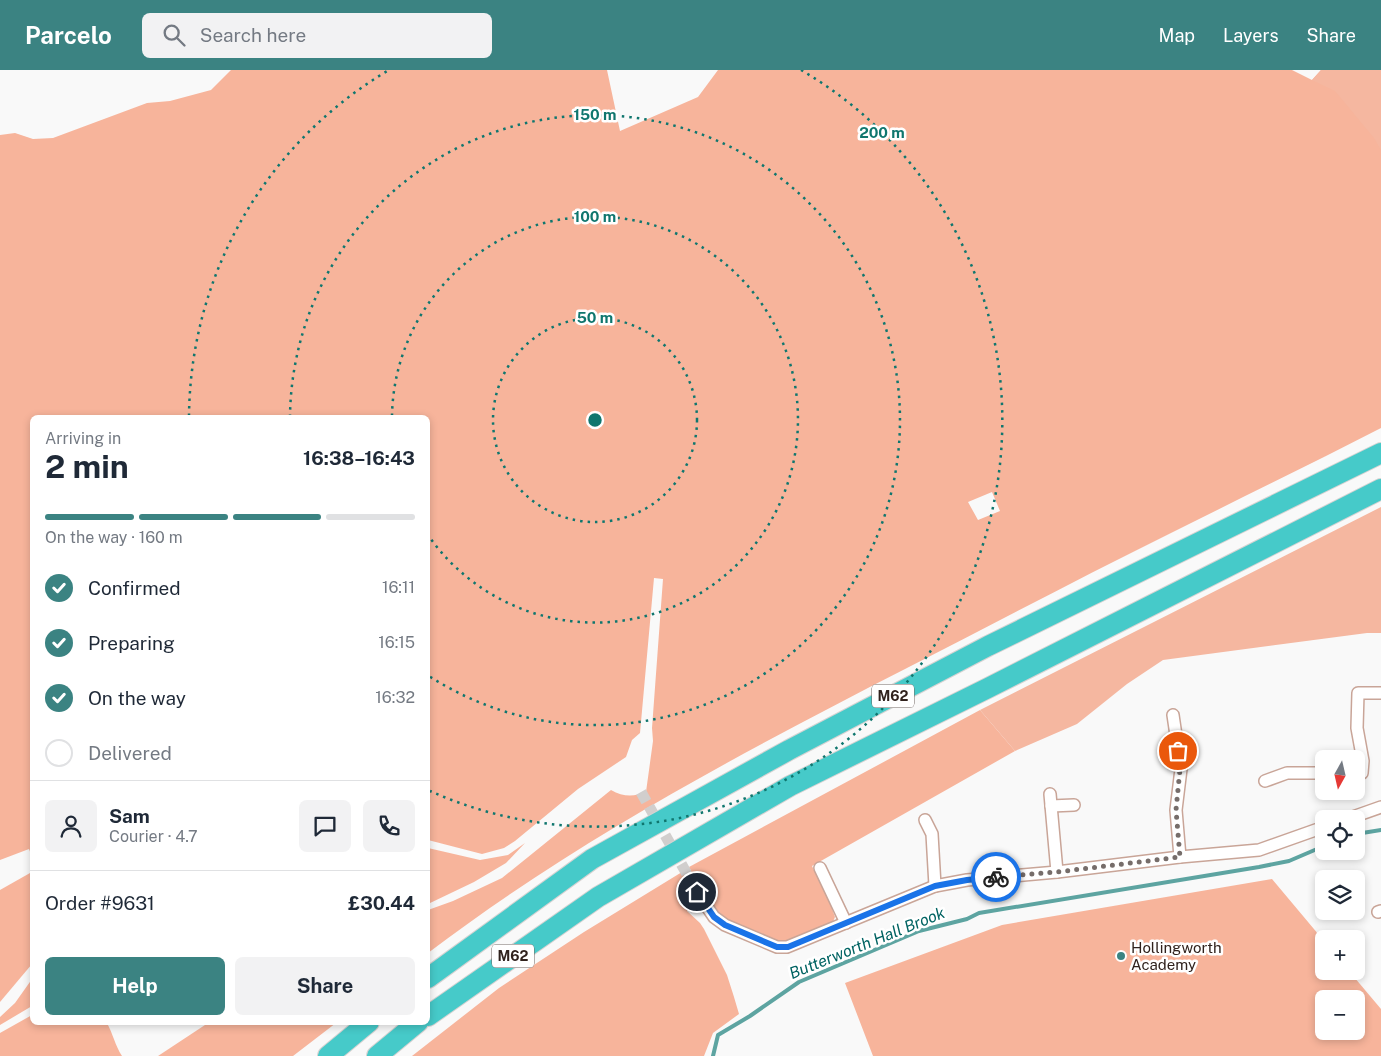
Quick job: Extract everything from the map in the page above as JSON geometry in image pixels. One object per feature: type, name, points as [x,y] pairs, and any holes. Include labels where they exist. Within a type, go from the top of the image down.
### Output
[{"type":"highway","name":"M62","points":[[430,977],[592,859],[988,646],[1381,453]]},
{"type":"highway","name":"M62","points":[[430,1015],[598,897],[790,786],[1381,489]]},
{"type":"highway","points":[[328,1056],[365,1025]]},
{"type":"highway","points":[[376,1056],[414,1025]]},
{"type":"street","points":[[1361,750],[1357,728],[1358,693],[1381,694]]},
{"type":"street","points":[[1173,715],[1180,769],[1176,810],[1180,857]]},
{"type":"street","points":[[1265,781],[1287,772],[1315,773]]},
{"type":"street","points":[[1050,794],[1057,872]]},
{"type":"street","points":[[1051,806],[1074,805]]},
{"type":"street","points":[[1365,813],[1381,807]]},
{"type":"street","points":[[925,820],[932,834],[935,886]]},
{"type":"street","points":[[697,892],[714,917],[725,925],[777,947],[788,947],[935,886],[967,880],[1259,850],[1315,830]]},
{"type":"street","points":[[820,868],[846,923]]},
{"type":"shaded area","points":[[231,70],[607,70],[620,131],[698,97],[718,70],[1292,70],[1312,80],[1321,70],[1381,70],[1381,428],[1072,583],[722,766],[661,800],[542,873],[430,952],[430,909],[453,901],[502,878],[611,790],[628,796],[646,792],[653,741],[652,728],[663,579],[654,578],[640,733],[632,740],[626,757],[578,789],[515,841],[504,848],[482,854],[430,841],[430,415],[30,415],[30,852],[29,849],[0,860],[0,135],[15,133],[33,139],[53,138],[147,103],[170,101],[211,90]],"holes":[[[992,492],[1000,511],[978,520],[968,502]]]},
{"type":"shaded area","points":[[1321,70],[1381,70],[1381,150],[1374,138],[1335,91],[1312,80]]},
{"type":"shaded area","points":[[1381,507],[1381,633],[1367,633],[1163,660],[1127,684],[1077,724],[1015,751],[980,710]]},
{"type":"shaded area","points":[[980,710],[1015,751],[812,866],[835,917],[832,924],[781,943],[720,917],[701,890],[689,867]]},
{"type":"shaded area","points":[[525,843],[506,863],[474,882],[430,903],[430,848],[480,860],[508,855]]},
{"type":"shaded area","points":[[682,872],[694,894],[687,911],[704,929],[727,975],[739,1014],[713,1033],[704,1056],[412,1056],[499,988],[584,932]]},
{"type":"shaded area","points":[[30,873],[30,966],[0,1002],[0,890]]},
{"type":"shaded area","name":"Hollingworth Academy","points":[[1272,879],[1315,930],[1315,980],[1357,980],[1365,990],[1381,1009],[1381,1056],[873,1056],[845,983],[1002,925]]},
{"type":"shaded area","points":[[30,982],[30,1007],[0,1025],[0,1017],[15,1003]]},
{"type":"shaded area","points":[[30,1016],[30,1025],[108,1025],[122,1056],[0,1056],[0,1033]]},
{"type":"shaded area","points":[[205,1025],[333,1025],[293,1056],[158,1056]]},
{"type":"waterway","name":"Butterworth Hall Brook","points":[[1365,833],[1381,830]]},
{"type":"waterway","name":"Butterworth Hall Brook","points":[[713,1056],[718,1035],[750,1016],[799,982],[919,931],[967,919],[979,913],[1289,861],[1315,850]]},
{"type":"tunnel","points":[[641,792],[697,892]]},
{"type":"way so far","points":[[996,877],[1057,872],[1180,857],[1176,810],[1180,769],[1178,751]]},
{"type":"place","name":"Hollingworth Academy","points":[[1121,956]]},
{"type":"route","points":[[697,892],[714,917],[725,925],[762,942],[777,947],[788,947],[935,886],[996,877]]}]
